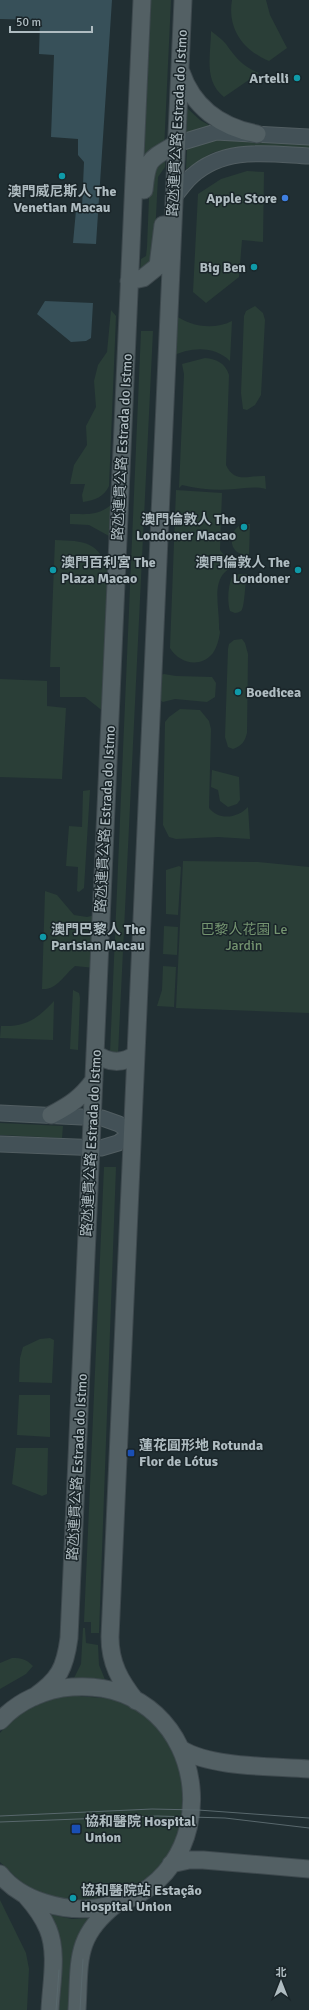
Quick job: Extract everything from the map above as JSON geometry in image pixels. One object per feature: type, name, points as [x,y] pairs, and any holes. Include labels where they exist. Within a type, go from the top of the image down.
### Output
[{"type":"main road","name":"路氹連貫公路 Estrada do Istmo","points":[[34,1697],[50,1686],[56,1677],[66,1658],[69,1638],[142,0]]},
{"type":"main road","name":"路氹連貫公路 Estrada do Istmo","points":[[136,1701],[118,1675],[110,1651],[110,1637],[183,0]]},
{"type":"main road","points":[[180,68],[186,86],[204,109],[228,126],[257,134]]},
{"type":"main road","points":[[131,240],[141,221],[146,168],[150,160],[156,155],[176,144]]},
{"type":"main road","points":[[129,281],[143,278],[158,266],[163,223],[174,197]]},
{"type":"main road","points":[[95,1053],[102,1059],[111,1062],[129,1060],[136,1054]]},
{"type":"main road","points":[[51,1115],[69,1106],[84,1095],[94,1080]]},
{"type":"main road","points":[[0,1721],[18,1706],[34,1697],[59,1688],[85,1686],[112,1691],[136,1701],[154,1714],[170,1730],[182,1749],[189,1768],[192,1788],[192,1808],[188,1828],[181,1847],[171,1864],[154,1882],[142,1891],[116,1904],[102,1914],[84,1941],[80,1962],[77,2010]]},
{"type":"main road","points":[[182,1749],[190,1754],[210,1761],[309,1769]]},
{"type":"main road","points":[[171,1864],[189,1860],[203,1860],[309,1869]]},
{"type":"main road","points":[[0,1874],[25,1894],[36,1908],[49,1931],[52,1947],[50,2010]]},
{"type":"main road","points":[[25,1894],[44,1903],[65,1908],[86,1909],[116,1904]]},
{"type":"street","points":[[176,144],[216,132],[309,137]]},
{"type":"street","points":[[174,197],[192,176],[219,160],[243,153],[309,156]]},
{"type":"street","points":[[0,1113],[102,1118],[119,1124],[132,1133],[122,1141],[110,1146],[91,1148],[0,1144]]},
{"type":"green space","points":[[151,0],[171,0],[164,150],[145,158],[143,156]]},
{"type":"green space","points":[[232,0],[266,0],[270,15],[287,48],[269,61],[260,57],[245,45],[239,38],[232,20]]},
{"type":"green space","points":[[211,31],[224,42],[248,68],[259,73],[224,97],[217,91],[211,75]]},
{"type":"green space","points":[[187,108],[200,120],[216,129],[186,135]]},
{"type":"green space","points":[[208,139],[309,142],[309,151],[226,149],[212,153],[186,169],[187,149]]},
{"type":"green space","points":[[165,157],[165,167],[158,177],[154,255],[151,266],[140,274],[141,259],[146,256],[147,247],[150,173]]},
{"type":"green space","points":[[247,171],[264,172],[263,242],[242,240],[239,277],[206,303],[193,292],[198,194],[221,179]]},
{"type":"green space","points":[[255,306],[263,313],[265,320],[261,395],[255,405],[247,410],[243,409],[241,393],[244,316],[246,311]]},
{"type":"green space","points":[[111,310],[116,316],[109,486],[105,493],[99,497],[83,502],[82,495],[85,484],[70,484],[74,465],[87,445],[86,426],[96,407],[94,381],[98,365],[107,352]]},
{"type":"green space","points":[[173,314],[187,322],[201,326],[217,326],[232,321],[230,361],[217,352],[202,349],[186,351],[170,357]]},
{"type":"green space","points":[[141,331],[153,331],[118,1054],[110,1053]]},
{"type":"green space","points":[[205,358],[220,362],[225,367],[229,375],[226,465],[234,475],[238,477],[265,476],[266,489],[254,487],[215,490],[182,485],[179,488],[184,374],[182,364]]},
{"type":"green space","points":[[176,490],[222,493],[220,550],[227,559],[241,564],[230,568],[223,574],[219,581],[217,599],[220,632],[218,643],[213,653],[208,658],[196,662],[184,660],[170,648]]},
{"type":"green space","points":[[111,505],[109,536],[89,525],[70,524],[70,514],[97,513]]},
{"type":"green space","points":[[243,524],[250,524],[249,556],[241,554],[234,549],[232,545],[232,537],[233,533],[238,527]]},
{"type":"green space","points":[[55,540],[82,542],[90,545],[101,555],[109,574],[104,712],[85,697],[60,697],[60,667],[50,667]]},
{"type":"green space","points":[[239,574],[247,574],[242,609],[241,611],[235,613],[230,611],[228,598],[232,577]]},
{"type":"green space","points":[[242,639],[245,643],[248,654],[247,733],[243,743],[233,749],[228,747],[225,737],[228,649],[229,644],[234,640]]},
{"type":"green space","points":[[164,674],[176,676],[212,677],[216,683],[215,697],[207,702],[175,699],[163,702],[158,699],[158,676]]},
{"type":"green space","points":[[0,679],[47,681],[47,706],[66,708],[62,779],[0,777]]},
{"type":"green space","points":[[180,709],[200,710],[209,721],[211,729],[209,808],[218,815],[234,816],[244,811],[248,807],[250,839],[218,837],[176,839],[169,837],[163,825],[165,722]]},
{"type":"green space","points":[[212,770],[239,777],[240,800],[237,804],[228,807],[220,801],[218,790],[211,787]]},
{"type":"green space","points":[[90,790],[84,888],[79,892],[77,891],[78,867],[66,866],[69,826],[82,827],[83,791]]},
{"type":"green space","name":"巴黎人花園 Le Jardin","points":[[183,861],[258,862],[309,867],[309,1013],[176,1008]]},
{"type":"green space","points":[[179,866],[181,867],[178,915],[166,914],[166,870]]},
{"type":"green space","points":[[45,891],[57,895],[74,915],[87,917],[95,915],[95,968],[75,966],[56,985],[47,989],[42,989]]},
{"type":"green space","points":[[164,926],[178,927],[177,955],[163,954]]},
{"type":"green space","points":[[163,966],[176,967],[174,1007],[157,1006],[162,990]]},
{"type":"green space","points":[[73,990],[79,993],[80,998],[78,1050],[70,1049]]},
{"type":"green space","points":[[54,1001],[53,1040],[0,1038],[1,1026],[17,1025],[30,1021],[42,1013]]},
{"type":"green space","points":[[0,1123],[63,1126],[62,1138],[0,1135]]},
{"type":"green space","points":[[104,1167],[116,1167],[99,1633],[91,1633],[91,1622],[84,1622]]},
{"type":"green space","points":[[50,1338],[54,1340],[52,1383],[19,1382],[20,1358],[23,1347],[40,1339]]},
{"type":"green space","points":[[19,1395],[50,1395],[50,1437],[17,1435]]},
{"type":"green space","points":[[16,1448],[48,1448],[47,1494],[42,1496],[12,1484]]},
{"type":"green space","points":[[83,1628],[85,1628],[86,1643],[98,1645],[99,1665],[106,1682],[91,1679],[73,1680],[81,1664]]},
{"type":"green space","points":[[12,1658],[24,1659],[33,1666],[26,1674],[0,1689],[0,1663]]},
{"type":"green space","points":[[65,1695],[115,1699],[145,1715],[169,1740],[186,1787],[179,1837],[161,1866],[135,1887],[119,1894],[86,1901],[53,1898],[38,1892],[23,1884],[0,1862],[0,1733],[7,1725],[22,1713],[38,1705]]},
{"type":"green space","points":[[0,1900],[26,1953],[29,1969],[27,2010],[0,2010]]},
{"type":"green space","points":[[48,1914],[72,1919],[94,1918],[74,2010],[55,2010]]},
{"type":"water","points":[[0,0],[112,0],[96,244],[73,243],[76,210],[82,208],[84,162],[78,155],[78,139],[51,137],[54,55],[39,54],[40,20],[0,19]]},
{"type":"water","points":[[45,301],[93,303],[91,338],[86,341],[71,342],[37,314]]},
{"type":"tram line","points":[[0,1816],[152,1809],[198,1810],[309,1818]]},
{"type":"tram line","points":[[0,1822],[157,1816],[225,1818],[309,1828]]},
{"type":"tram line","points":[[80,2010],[83,1959]]},
{"type":"tram line","points":[[56,2010],[59,1970]]},
{"type":"place","name":"Artelli","points":[[297,78]]},
{"type":"place","name":"澳門威尼斯人 The Venetian Macau","points":[[62,176]]},
{"type":"place","name":"Apple Store","points":[[285,198]]},
{"type":"place","name":"Big Ben","points":[[254,267]]},
{"type":"place","name":"澳門倫敦人 The Londoner Macao","points":[[244,527]]},
{"type":"place","name":"澳門百利宮 The Plaza Macao","points":[[53,570]]},
{"type":"place","name":"澳門倫敦人 The Londoner","points":[[298,570]]},
{"type":"place","name":"Boedicea","points":[[238,692]]},
{"type":"place","name":"澳門巴黎人 The Parisian Macau","points":[[43,937]]},
{"type":"place","name":"蓮花圓形地 Rotunda Flor de Lótus","points":[[131,1453]]},
{"type":"place","name":"協和醫院 Hospital Union","points":[[76,1829]]},
{"type":"place","name":"協和醫院站 Estação Hospital Union","points":[[73,1898]]}]
